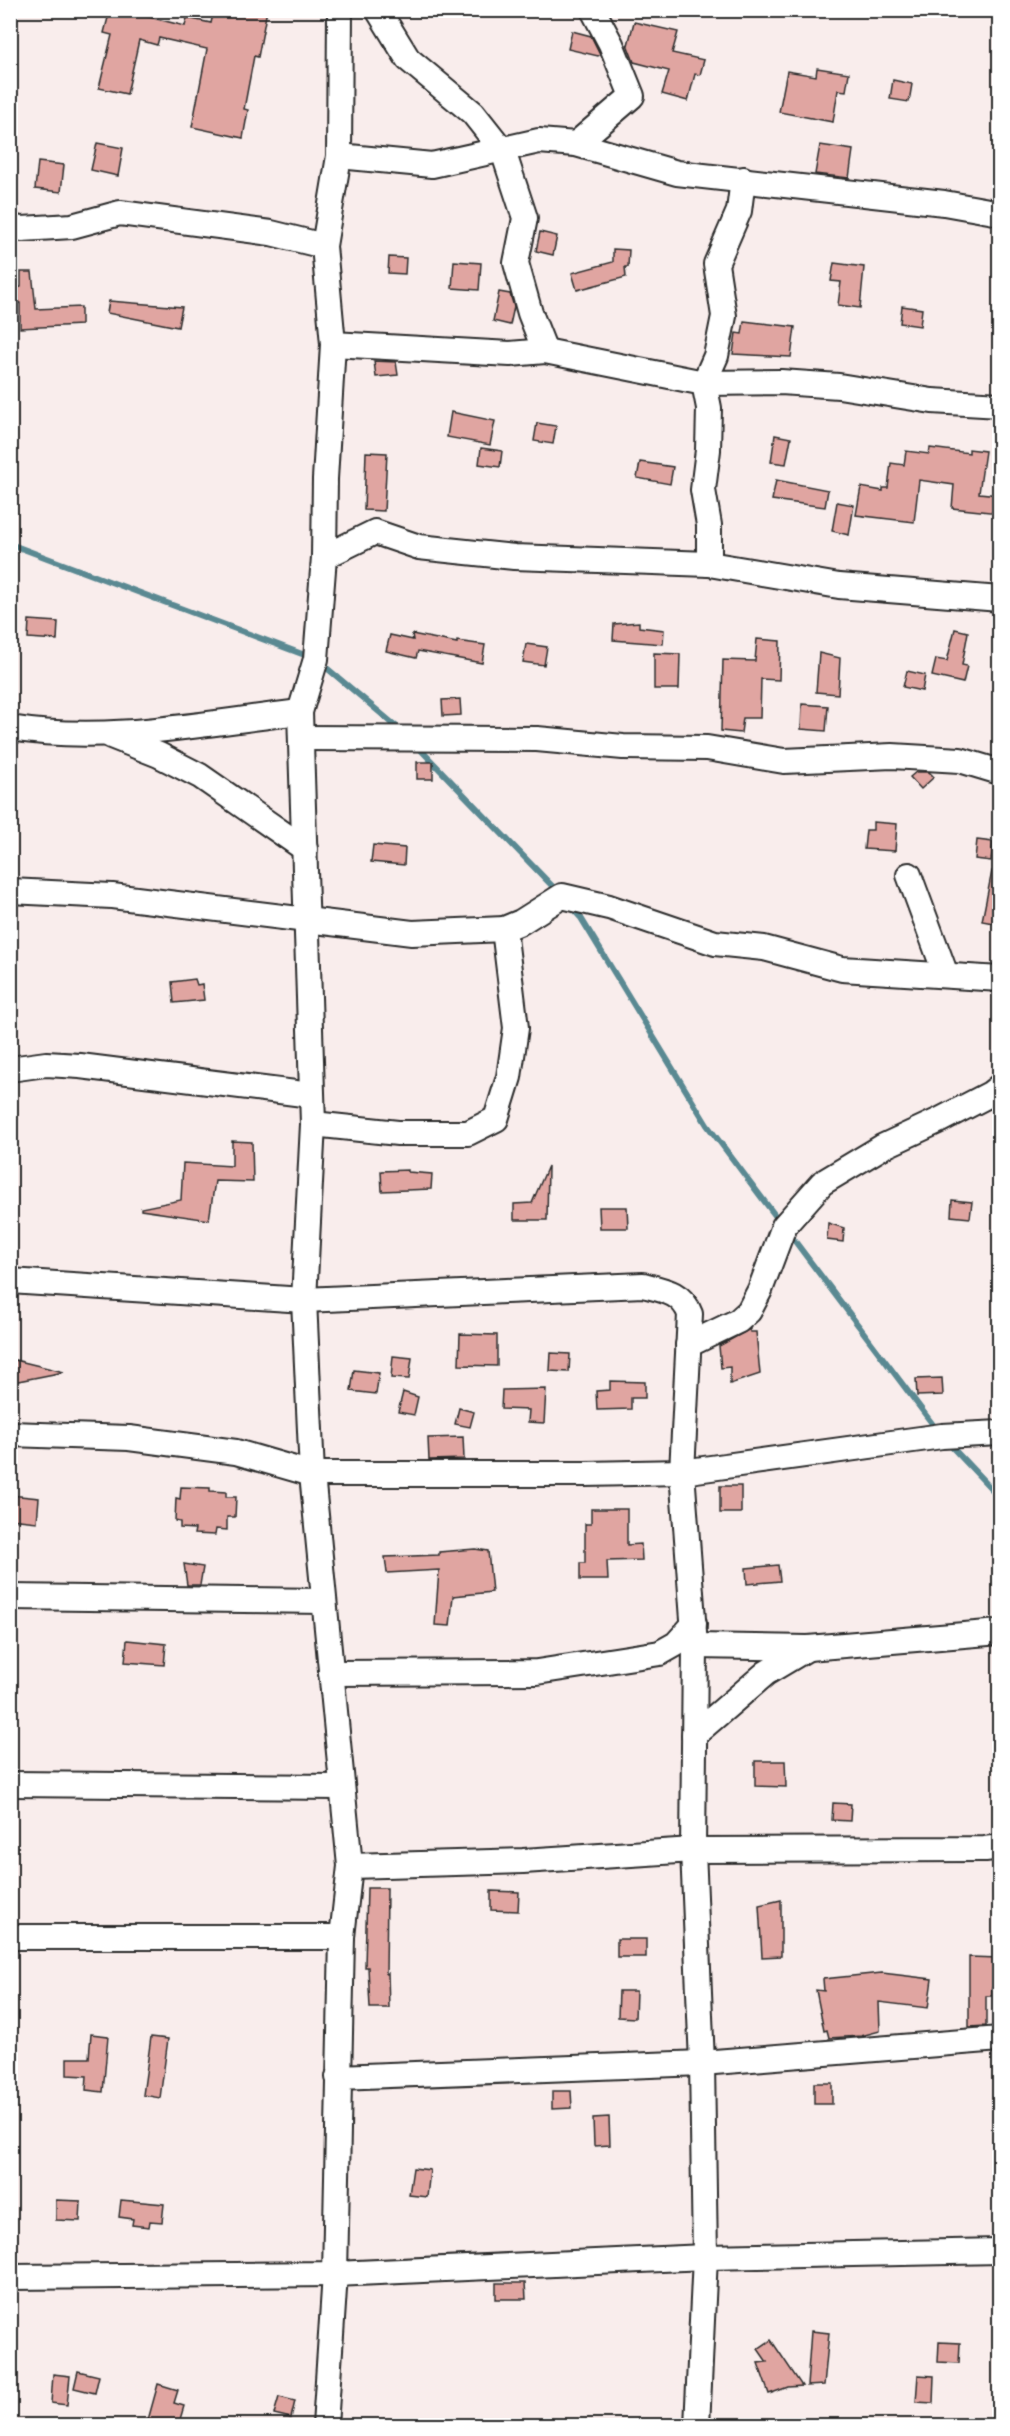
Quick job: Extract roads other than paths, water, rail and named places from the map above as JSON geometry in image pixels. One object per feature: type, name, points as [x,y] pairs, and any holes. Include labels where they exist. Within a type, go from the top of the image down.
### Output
[{"type":"street","points":[[378,10],[408,59],[473,113],[503,151],[525,218],[516,262],[530,313],[545,351]]},
{"type":"street","points":[[576,144],[632,96],[593,10]]},
{"type":"street","points":[[325,2426],[335,2274],[342,1936],[350,1866],[312,1474],[304,1300],[313,1124],[300,712],[316,659],[324,557],[333,344],[324,246],[339,156],[339,11]]},
{"type":"street","points":[[339,156],[432,165],[503,151],[539,141],[576,144],[677,173],[944,203],[999,213]]},
{"type":"street","points":[[709,564],[709,525],[703,490],[708,450],[709,408],[704,382],[716,356],[724,316],[716,264],[739,212],[743,179]]},
{"type":"street","points":[[10,227],[22,230],[72,226],[120,213],[271,233],[324,246]]},
{"type":"street","points":[[333,344],[510,354],[545,351],[704,382],[781,382],[839,386],[932,401],[999,405]]},
{"type":"street","points":[[324,557],[375,532],[420,547],[514,557],[709,564],[839,586],[999,599]]},
{"type":"street","points":[[10,728],[67,734],[106,734],[300,712]]},
{"type":"street","points":[[106,734],[159,755],[200,776],[305,849]]},
{"type":"street","points":[[301,738],[537,739],[623,747],[707,748],[784,761],[892,756],[960,760],[999,772]]},
{"type":"street","points":[[909,875],[946,975]]},
{"type":"street","points":[[10,891],[112,896],[412,933],[504,929],[521,922],[562,896],[609,907],[716,943],[764,948],[842,969],[999,979]]},
{"type":"street","points":[[313,1124],[398,1133],[468,1132],[496,1119],[509,1077],[516,1028],[504,929]]},
{"type":"street","points":[[10,1069],[46,1064],[80,1066],[311,1095]]},
{"type":"street","points":[[688,1345],[738,1321],[749,1311],[760,1290],[784,1226],[822,1183],[882,1147],[990,1094],[999,1086]]},
{"type":"street","points":[[10,1281],[304,1300],[643,1285],[673,1292],[687,1305],[690,1314],[682,1472],[694,1635],[693,1850],[702,2063],[705,2257],[697,2426]]},
{"type":"street","points":[[10,1434],[129,1438],[236,1452],[312,1474],[682,1472],[942,1436],[999,1433]]},
{"type":"street","points":[[10,1597],[324,1601]]},
{"type":"street","points":[[331,1673],[537,1672],[660,1653],[694,1635],[808,1648],[999,1632]]},
{"type":"street","points":[[694,1735],[766,1673],[808,1648]]},
{"type":"street","points":[[10,1784],[341,1787]]},
{"type":"street","points":[[350,1866],[523,1861],[693,1850],[985,1849],[999,1847]]},
{"type":"street","points":[[10,1937],[342,1936]]},
{"type":"street","points":[[338,2077],[702,2063],[999,2038]]},
{"type":"street","points":[[10,2277],[335,2274],[705,2257],[999,2251]]},
{"type":"waterway","points":[[10,544],[310,657]]},
{"type":"waterway","points":[[322,664],[403,732]]},
{"type":"waterway","points":[[417,746],[558,892]]},
{"type":"waterway","points":[[570,906],[581,918],[707,1125],[780,1222]]},
{"type":"waterway","points":[[788,1232],[937,1430]]},
{"type":"waterway","points":[[948,1443],[1000,1498]]}]
